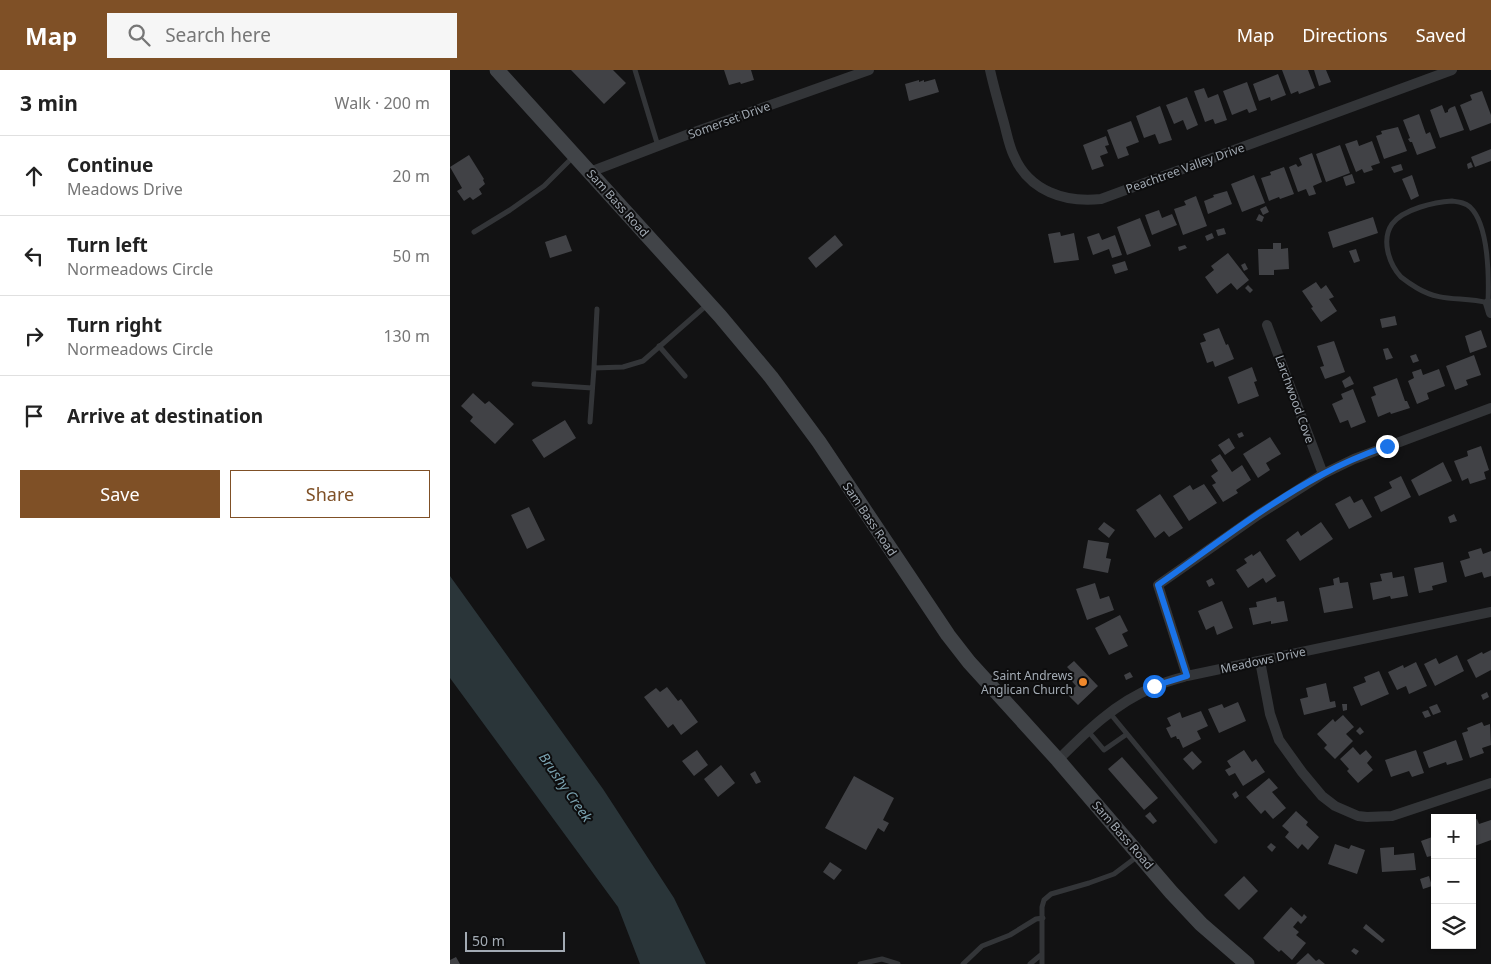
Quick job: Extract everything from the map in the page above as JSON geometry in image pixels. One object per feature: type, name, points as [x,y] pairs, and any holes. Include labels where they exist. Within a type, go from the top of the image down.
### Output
[{"type":"main road","name":"Sam Bass Road","points":[[497,70],[709,304],[771,377],[819,442],[968,662],[1058,760],[1171,892],[1201,924],[1247,964]]},
{"type":"street","name":"Somerset Drive","points":[[590,172],[869,70]]},
{"type":"street","name":"Peachtree Valley Drive","points":[[990,70],[1011,151],[1021,169],[1031,181],[1048,192],[1071,199],[1093,200],[1110,196],[1452,70]]},
{"type":"street","points":[[1488,303],[1491,313]]},
{"type":"street","name":"Larchwood Cove","points":[[1267,325],[1323,474]]},
{"type":"street","points":[[1187,676],[1158,585],[1258,515],[1323,474],[1354,459],[1491,408]]},
{"type":"street","name":"Meadows Drive","points":[[1058,760],[1109,712],[1154,686],[1187,676],[1491,612]]},
{"type":"street","points":[[1260,661],[1270,714],[1279,740],[1322,796],[1336,806],[1358,816],[1392,816],[1491,784]]},
{"type":"lane","points":[[635,70],[658,146]]},
{"type":"lane","points":[[474,232],[544,186],[575,155]]},
{"type":"lane","points":[[1436,202],[1462,202],[1469,206],[1478,218],[1484,239],[1487,255],[1488,303],[1480,300],[1452,300],[1439,297],[1426,293],[1402,278],[1395,270],[1386,244],[1391,225],[1398,218],[1436,202]]},
{"type":"lane","points":[[594,368],[623,367],[643,361],[709,304]]},
{"type":"lane","points":[[590,422],[597,309]]},
{"type":"lane","points":[[659,346],[685,376]]},
{"type":"lane","points":[[534,384],[592,388]]},
{"type":"lane","points":[[1109,712],[1215,841]]},
{"type":"lane","points":[[1088,730],[1104,750],[1127,734]]},
{"type":"lane","points":[[1042,964],[1042,907],[1044,900],[1051,894],[1114,874],[1140,854]]},
{"type":"lane","points":[[963,964],[982,946],[1010,935],[1036,919],[1043,918]]},
{"type":"lane","points":[[1030,964],[1042,954]]},
{"type":"lane","points":[[860,964],[882,959],[898,964]]},
{"type":"water","name":"Brushy Creek","points":[[450,576],[603,789],[674,898],[706,964],[640,964],[618,907],[450,678]]},
{"type":"building","points":[[571,70],[613,70],[626,83],[604,104]]},
{"type":"building","points":[[724,70],[751,70],[754,80],[729,85]]},
{"type":"building","points":[[1282,70],[1308,70],[1315,88],[1299,94],[1298,91],[1291,94]]},
{"type":"building","points":[[1314,70],[1326,70],[1331,82],[1319,86]]},
{"type":"building","points":[[1278,74],[1286,95],[1271,101],[1270,97],[1259,101],[1253,84]]},
{"type":"building","points":[[935,79],[939,92],[909,101],[905,84],[919,80],[919,82],[924,80],[924,82]]},
{"type":"building","points":[[1247,82],[1257,110],[1249,113],[1247,109],[1232,115],[1223,91]]},
{"type":"building","points":[[1204,88],[1208,98],[1218,94],[1227,120],[1215,124],[1213,119],[1205,122],[1194,91]]},
{"type":"building","points":[[1482,91],[1491,115],[1491,123],[1470,131],[1460,105],[1472,100],[1470,95]]},
{"type":"building","points":[[1187,97],[1198,125],[1187,130],[1183,120],[1174,124],[1166,105]]},
{"type":"building","points":[[1442,105],[1445,113],[1455,106],[1464,130],[1440,138],[1430,110]]},
{"type":"building","points":[[1160,106],[1172,140],[1159,144],[1155,134],[1144,138],[1136,116]]},
{"type":"building","points":[[1419,114],[1426,134],[1430,132],[1436,148],[1417,155],[1412,142],[1408,139],[1410,138],[1403,120]]},
{"type":"building","points":[[1131,121],[1139,142],[1126,147],[1129,155],[1118,159],[1107,130]]},
{"type":"building","points":[[1398,127],[1407,151],[1384,159],[1376,136],[1382,134],[1381,131]]},
{"type":"building","points":[[1106,136],[1109,145],[1105,146],[1108,153],[1100,156],[1104,166],[1092,170],[1083,145]]},
{"type":"building","points":[[1357,140],[1359,146],[1372,141],[1380,163],[1371,166],[1373,170],[1364,173],[1362,169],[1356,172],[1345,144]]},
{"type":"building","points":[[1340,145],[1350,173],[1326,182],[1316,154]]},
{"type":"building","points":[[1491,149],[1491,161],[1475,167],[1471,157]]},
{"type":"building","points":[[1312,153],[1322,182],[1313,186],[1316,194],[1309,196],[1306,189],[1298,192],[1289,167],[1296,164],[1298,167],[1302,165],[1299,158]]},
{"type":"building","points":[[469,155],[484,179],[485,184],[479,189],[482,194],[473,200],[470,197],[464,201],[457,191],[462,188],[450,167]]},
{"type":"building","points":[[1471,162],[1473,167],[1468,169],[1467,164]]},
{"type":"building","points":[[1401,164],[1403,170],[1394,173],[1391,167]]},
{"type":"building","points":[[1284,167],[1294,194],[1269,201],[1261,178],[1271,175],[1270,172]]},
{"type":"building","points":[[1352,174],[1355,183],[1346,186],[1343,177]]},
{"type":"building","points":[[1254,175],[1265,203],[1242,212],[1231,184]]},
{"type":"building","points":[[1412,175],[1419,196],[1411,200],[1402,179]]},
{"type":"building","points":[[1227,191],[1232,204],[1208,214],[1204,201],[1214,197],[1213,195]]},
{"type":"building","points":[[1196,196],[1207,226],[1183,235],[1174,209],[1186,205],[1184,201]]},
{"type":"building","points":[[1266,206],[1269,212],[1263,215],[1260,209]]},
{"type":"building","points":[[1159,210],[1162,218],[1172,214],[1177,225],[1152,235],[1145,215]]},
{"type":"building","points":[[1259,214],[1264,217],[1262,222],[1256,220]]},
{"type":"building","points":[[1373,217],[1378,233],[1333,248],[1328,232]]},
{"type":"building","points":[[1140,218],[1151,246],[1127,255],[1117,227]]},
{"type":"building","points":[[1224,228],[1226,234],[1218,236],[1216,230]]},
{"type":"building","points":[[1060,232],[1061,236],[1074,233],[1079,260],[1054,263],[1048,234]]},
{"type":"building","points":[[1099,233],[1102,240],[1115,235],[1122,255],[1112,258],[1109,249],[1093,255],[1087,237]]},
{"type":"building","points":[[1212,233],[1214,238],[1207,241],[1205,236]]},
{"type":"building","points":[[566,235],[572,251],[550,258],[545,242]]},
{"type":"building","points":[[835,235],[843,245],[816,268],[808,258]]},
{"type":"building","points":[[1273,243],[1281,243],[1281,249],[1288,248],[1289,269],[1274,270],[1274,275],[1259,275],[1258,249],[1273,249]]},
{"type":"building","points":[[1185,245],[1187,248],[1179,251],[1178,247]]},
{"type":"building","points":[[1356,249],[1360,261],[1354,263],[1349,251]]},
{"type":"building","points":[[1228,253],[1249,280],[1237,290],[1231,283],[1217,294],[1205,277],[1214,270],[1211,266]]},
{"type":"building","points":[[1125,261],[1128,270],[1115,274],[1112,265]]},
{"type":"building","points":[[1245,263],[1248,269],[1244,271],[1241,265]]},
{"type":"building","points":[[1316,282],[1321,289],[1326,285],[1334,297],[1329,299],[1337,311],[1321,322],[1302,291]]},
{"type":"building","points":[[1248,285],[1253,290],[1250,293],[1245,288]]},
{"type":"building","points":[[1395,316],[1397,325],[1382,328],[1380,319]]},
{"type":"building","points":[[1219,328],[1234,359],[1215,367],[1213,361],[1207,363],[1200,343],[1206,341],[1203,334]]},
{"type":"building","points":[[1481,330],[1487,347],[1470,353],[1465,336]]},
{"type":"building","points":[[1334,341],[1345,372],[1325,379],[1320,367],[1324,366],[1317,346]]},
{"type":"building","points":[[1388,348],[1393,358],[1386,360],[1383,349]]},
{"type":"building","points":[[1416,354],[1419,361],[1413,363],[1410,356]]},
{"type":"building","points":[[1474,355],[1481,375],[1466,380],[1468,385],[1455,390],[1446,366]]},
{"type":"building","points":[[1252,367],[1257,381],[1254,382],[1259,396],[1238,404],[1228,377]]},
{"type":"building","points":[[1421,369],[1423,375],[1439,369],[1445,386],[1427,393],[1429,399],[1417,404],[1408,381],[1414,378],[1412,372]]},
{"type":"building","points":[[1350,376],[1354,384],[1345,388],[1342,381]]},
{"type":"building","points":[[1397,378],[1405,401],[1407,401],[1410,408],[1391,414],[1390,412],[1378,417],[1371,397],[1376,395],[1373,387]]},
{"type":"building","points":[[1353,389],[1366,422],[1351,428],[1348,420],[1340,423],[1332,404],[1343,399],[1341,394]]},
{"type":"building","points":[[473,393],[485,404],[489,401],[514,424],[495,444],[470,421],[473,417],[461,406]]},
{"type":"building","points":[[565,420],[576,438],[544,458],[532,440]]},
{"type":"building","points":[[1242,432],[1244,436],[1239,438],[1237,434]]},
{"type":"building","points":[[1270,437],[1281,454],[1266,463],[1270,470],[1258,478],[1243,454]]},
{"type":"building","points":[[1229,438],[1235,448],[1225,455],[1218,445]]},
{"type":"building","points":[[1481,446],[1489,470],[1484,472],[1486,479],[1470,484],[1468,478],[1462,481],[1454,461],[1468,456],[1467,451]]},
{"type":"building","points":[[1220,454],[1232,472],[1242,465],[1251,480],[1236,490],[1238,493],[1223,502],[1212,485],[1216,483],[1211,476],[1218,471],[1211,460]]},
{"type":"building","points":[[1443,462],[1452,481],[1419,496],[1411,480]]},
{"type":"building","points":[[1401,476],[1411,497],[1381,512],[1374,497],[1392,488],[1389,482]]},
{"type":"building","points":[[1204,484],[1217,503],[1189,521],[1173,496],[1190,485],[1193,490]]},
{"type":"building","points":[[1160,494],[1183,528],[1169,537],[1164,531],[1155,538],[1136,510]]},
{"type":"building","points":[[1350,496],[1354,503],[1362,499],[1372,517],[1349,529],[1335,504]]},
{"type":"building","points":[[529,507],[545,540],[527,549],[511,515]]},
{"type":"building","points":[[1454,514],[1457,521],[1450,523],[1448,517]]},
{"type":"building","points":[[1104,522],[1115,530],[1109,538],[1098,529]]},
{"type":"building","points":[[1321,522],[1333,539],[1300,561],[1286,540],[1298,531],[1301,536]]},
{"type":"building","points":[[1088,540],[1109,543],[1106,558],[1111,559],[1108,573],[1083,568]]},
{"type":"building","points":[[1481,548],[1483,554],[1491,551],[1491,576],[1484,578],[1482,572],[1465,577],[1460,561],[1470,558],[1468,552]]},
{"type":"building","points":[[1260,551],[1276,576],[1266,583],[1263,578],[1248,588],[1236,570],[1247,563],[1244,559]]},
{"type":"building","points":[[1443,562],[1447,582],[1432,586],[1433,590],[1419,593],[1414,568]]},
{"type":"building","points":[[1392,572],[1393,578],[1404,576],[1408,596],[1391,599],[1390,596],[1373,600],[1370,583],[1382,581],[1380,574]]},
{"type":"building","points":[[1339,577],[1340,583],[1348,582],[1353,608],[1324,613],[1319,588],[1334,585],[1333,579]]},
{"type":"building","points":[[1212,578],[1215,584],[1209,587],[1206,581]]},
{"type":"building","points":[[1095,583],[1100,599],[1109,596],[1114,610],[1087,620],[1076,589]]},
{"type":"building","points":[[1276,597],[1277,602],[1284,601],[1288,621],[1271,624],[1271,621],[1253,625],[1249,608],[1257,607],[1256,602]]},
{"type":"building","points":[[1222,601],[1233,628],[1217,635],[1214,626],[1206,630],[1198,611]]},
{"type":"building","points":[[1120,615],[1128,631],[1122,634],[1128,646],[1109,655],[1095,628]]},
{"type":"building","points":[[1491,650],[1491,670],[1476,678],[1467,660],[1482,652],[1483,654]]},
{"type":"building","points":[[1457,655],[1464,671],[1435,686],[1424,664],[1436,658],[1439,664]]},
{"type":"building","name":"Saint Andrews Anglican Church","points":[[1074,661],[1098,686],[1078,705],[1067,694],[1076,686],[1069,678],[1074,674],[1067,667]]},
{"type":"building","points":[[1416,662],[1427,686],[1409,694],[1406,686],[1397,690],[1388,672],[1403,665],[1404,668]]},
{"type":"building","points":[[1379,671],[1389,694],[1361,706],[1353,687],[1366,682],[1364,677]]},
{"type":"building","points":[[1130,672],[1133,677],[1126,680],[1124,675]]},
{"type":"building","points":[[1326,683],[1330,702],[1335,701],[1336,707],[1304,715],[1300,699],[1308,697],[1306,688]]},
{"type":"building","points":[[667,687],[678,701],[681,699],[698,722],[681,735],[673,724],[668,728],[644,697],[656,688],[660,692]]},
{"type":"building","points":[[1487,692],[1489,697],[1483,700],[1481,695]]},
{"type":"building","points":[[1238,702],[1246,721],[1219,733],[1208,709],[1222,704],[1224,708]]},
{"type":"building","points":[[1342,704],[1347,704],[1347,710],[1343,711]]},
{"type":"building","points":[[1437,704],[1441,712],[1433,715],[1429,707]]},
{"type":"building","points":[[1428,710],[1431,716],[1425,718],[1422,712]]},
{"type":"building","points":[[1201,711],[1208,726],[1197,731],[1201,739],[1183,748],[1176,736],[1171,738],[1166,728],[1171,726],[1167,718],[1180,712],[1182,718]]},
{"type":"building","points":[[1343,715],[1354,727],[1346,734],[1353,741],[1335,759],[1324,748],[1327,745],[1317,734],[1333,719],[1335,722]]},
{"type":"building","points":[[1482,722],[1484,726],[1490,724],[1491,745],[1482,748],[1484,753],[1470,758],[1462,733],[1468,731],[1467,728]]},
{"type":"building","points":[[1360,727],[1364,732],[1360,735],[1356,731]]},
{"type":"building","points":[[1456,740],[1463,760],[1447,765],[1446,762],[1429,768],[1423,752]]},
{"type":"building","points":[[1353,747],[1360,755],[1366,750],[1372,757],[1367,763],[1373,770],[1358,783],[1347,771],[1349,769],[1340,759]]},
{"type":"building","points":[[697,750],[708,765],[694,776],[682,761]]},
{"type":"building","points":[[1244,750],[1252,762],[1256,759],[1265,772],[1243,786],[1235,773],[1229,776],[1225,770],[1231,767],[1227,761]]},
{"type":"building","points":[[1416,750],[1424,773],[1412,777],[1409,771],[1391,777],[1385,760]]},
{"type":"building","points":[[1192,751],[1202,762],[1193,770],[1183,759]]},
{"type":"building","points":[[1122,757],[1158,798],[1144,810],[1108,769]]},
{"type":"building","points":[[721,765],[735,783],[718,797],[704,779]]},
{"type":"building","points":[[755,771],[761,782],[756,784],[750,774]]},
{"type":"building","points":[[854,776],[894,798],[883,820],[889,823],[884,832],[878,828],[866,850],[825,828]]},
{"type":"building","points":[[1269,778],[1278,788],[1272,792],[1286,808],[1273,819],[1265,810],[1261,814],[1246,797]]},
{"type":"building","points":[[1236,791],[1239,796],[1235,799],[1232,794]]},
{"type":"building","points":[[1296,811],[1308,822],[1306,825],[1319,837],[1308,850],[1302,844],[1298,849],[1285,837],[1289,832],[1282,826]]},
{"type":"building","points":[[1150,812],[1157,821],[1153,824],[1145,816]]},
{"type":"building","points":[[1476,819],[1479,824],[1491,820],[1491,840],[1476,846]]},
{"type":"building","points":[[1431,837],[1431,856],[1427,857],[1421,841]]},
{"type":"building","points":[[1271,843],[1276,847],[1272,852],[1267,847]]},
{"type":"building","points":[[1335,844],[1349,849],[1351,845],[1365,850],[1357,874],[1328,864]]},
{"type":"building","points":[[1394,847],[1394,855],[1414,853],[1416,870],[1382,872],[1380,848]]},
{"type":"building","points":[[830,862],[842,870],[834,880],[823,872]]},
{"type":"building","points":[[1244,876],[1258,891],[1239,910],[1224,895]]},
{"type":"building","points":[[1429,876],[1431,886],[1423,889],[1420,879]]},
{"type":"building","points":[[1291,907],[1302,917],[1304,914],[1307,917],[1301,924],[1298,921],[1293,927],[1299,932],[1296,935],[1306,943],[1292,960],[1263,938]]},
{"type":"building","points":[[1366,924],[1385,940],[1382,943],[1363,928]]},
{"type":"building","points":[[1354,948],[1359,951],[1356,955],[1351,951]]},
{"type":"building","points":[[1308,953],[1316,961],[1319,959],[1325,964],[1296,964]]},
{"type":"building","points":[[456,957],[460,964],[450,964],[450,960]]},
{"type":"place","name":"Saint Andrews Anglican Church","points":[[1083,682]]},
{"type":"route","points":[[1154,686],[1187,676],[1158,585],[1258,515],[1323,474],[1387,446]]}]
